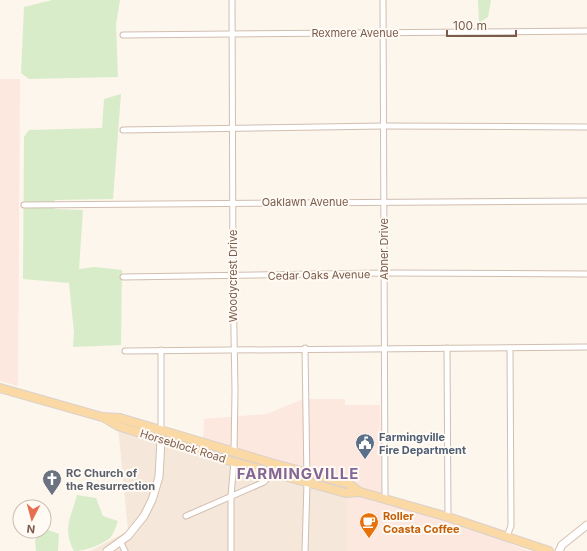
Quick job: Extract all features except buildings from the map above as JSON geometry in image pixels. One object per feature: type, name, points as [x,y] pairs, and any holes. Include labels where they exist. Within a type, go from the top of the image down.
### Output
[{"type":"main road","name":"Horseblock Road","points":[[0,388],[102,417],[120,418],[306,473],[349,484],[360,492]]},
{"type":"main road","name":"Horseblock Road","points":[[102,417],[118,426],[234,462],[346,493],[360,492],[385,498],[507,536],[549,551]]},
{"type":"street","name":"Woodycrest Drive","points":[[231,551],[231,496],[234,462],[232,0]]},
{"type":"street","name":"Abner Drive","points":[[383,0],[385,498]]},
{"type":"street","name":"Rexmere Avenue","points":[[123,35],[587,31]]},
{"type":"street","points":[[124,130],[383,126],[587,127]]},
{"type":"street","name":"Oaklawn Avenue","points":[[24,205],[587,200]]},
{"type":"street","name":"Cedar Oaks Avenue","points":[[123,277],[385,274],[587,274]]},
{"type":"street","points":[[125,351],[305,348],[587,347]]},
{"type":"street","points":[[305,348],[305,551]]},
{"type":"street","points":[[448,348],[448,517]]},
{"type":"street","points":[[507,536],[511,526],[510,348]]},
{"type":"street","points":[[107,551],[128,536],[144,516],[152,500],[159,476],[161,440],[161,350]]},
{"type":"street","points":[[186,516],[264,482],[272,473]]},
{"type":"street","points":[[559,551],[562,545],[587,525]]},
{"type":"street","points":[[120,541],[125,551]]},
{"type":"shaded area","points":[[0,79],[20,79],[18,386],[0,381]]},
{"type":"shaded area","points":[[303,399],[345,399],[345,405],[380,405],[382,493],[529,551],[347,551],[347,494],[203,442],[204,419],[267,414]]},
{"type":"shaded area","name":"FARMINGVILLE","points":[[118,426],[347,494],[347,551],[90,551],[128,531]]},
{"type":"green space","points":[[52,0],[120,0],[116,24],[118,77],[29,79],[21,73],[24,7]]},
{"type":"green space","points":[[478,0],[491,0],[488,17],[479,23]]},
{"type":"green space","points":[[121,94],[113,199],[55,200],[55,209],[83,210],[79,269],[95,267],[122,270],[121,345],[73,347],[74,332],[69,283],[23,279],[24,137],[29,130],[102,128],[104,99]]},
{"type":"green space","points":[[77,495],[96,498],[103,516],[118,521],[113,534],[106,541],[88,549],[74,551],[70,543],[68,529]]},
{"type":"green space","points":[[52,531],[59,534],[58,551],[36,551],[36,539],[52,539]]},
{"type":"place","name":"Farmingville Fire Department","points":[[365,460]]},
{"type":"place","name":"RC Church of the Resurrection","points":[[52,496]]},
{"type":"place","name":"Roller Coasta Coffee","points":[[369,539]]},
{"type":"district","name":"FARMINGVILLE","points":[[298,473]]}]
